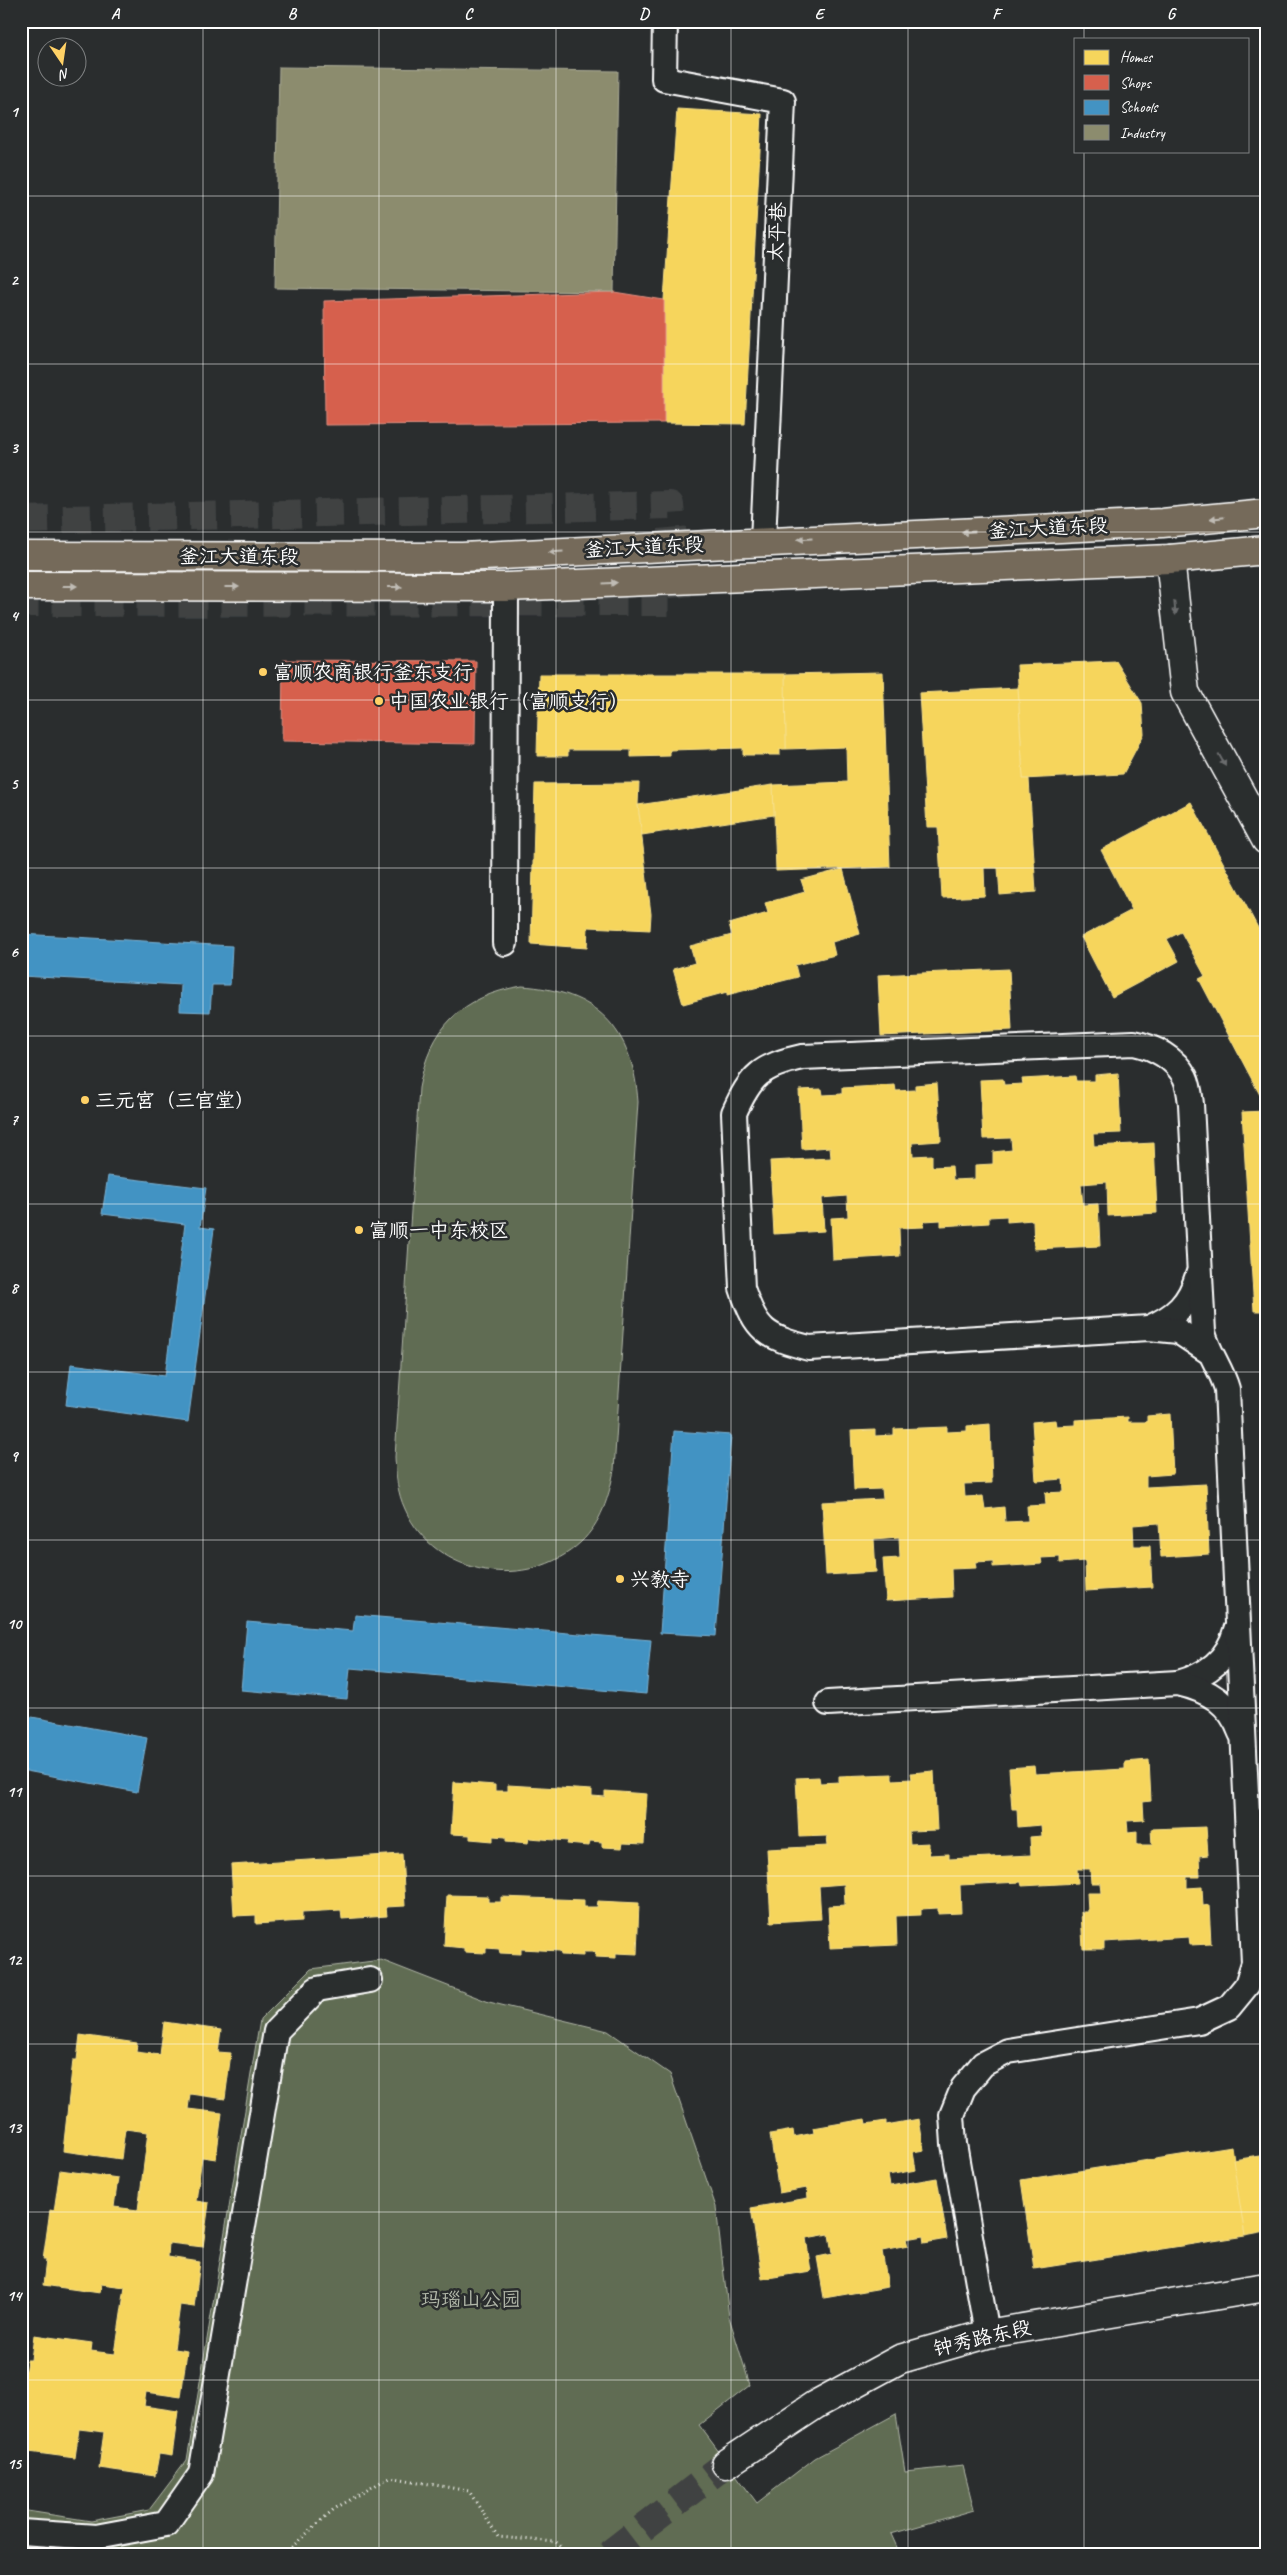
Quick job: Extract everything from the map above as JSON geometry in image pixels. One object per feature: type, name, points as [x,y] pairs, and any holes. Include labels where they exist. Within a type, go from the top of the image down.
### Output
[{"type":"main road","name":"釜江大道东段","points":[[21,556],[462,557],[1162,523],[1266,513]]},
{"type":"main road","name":"釜江大道东段","points":[[21,586],[506,587],[1170,560],[1266,550]]},
{"type":"street","points":[[1170,560],[1185,692],[1266,840]]},
{"type":"street","name":"钟秀路东段","points":[[726,2464],[815,2405],[900,2359],[987,2334],[1266,2287]]},
{"type":"lane","name":"太平巷","points":[[665,21],[664,79],[783,100],[763,541]]},
{"type":"lane","points":[[505,943],[506,587]]},
{"type":"lane","points":[[987,2334],[954,2144],[952,2115],[962,2088],[983,2064],[1008,2051],[1199,2021],[1229,2007],[1247,1985],[1254,1962],[1227,1390],[1222,1372],[1208,1351],[1203,1332],[1192,1104],[1185,1078],[1172,1061],[1152,1046],[1111,1042],[802,1057],[775,1063],[755,1076],[743,1093],[734,1113],[742,1288],[750,1314],[765,1332],[785,1342],[809,1348],[1149,1328],[1178,1331],[1208,1351]]},
{"type":"lane","points":[[1149,1328],[1170,1318],[1184,1304],[1194,1289],[1200,1270]]},
{"type":"lane","points":[[828,1703],[1178,1683],[1198,1677],[1225,1656],[1233,1642],[1238,1622]]},
{"type":"lane","points":[[1178,1683],[1198,1687],[1216,1696],[1233,1716],[1244,1739]]},
{"type":"lane","points":[[21,2532],[96,2537],[166,2524],[201,2474],[276,2031],[317,1989],[370,1980]]},
{"type":"path","points":[[284,2554],[334,2509],[390,2477],[469,2491],[498,2537],[556,2542],[569,2554]]},
{"type":"green space","points":[[522,986],[548,989],[571,996],[590,1005],[606,1018],[619,1034],[628,1053],[635,1076],[638,1102],[614,1470],[610,1490],[599,1518],[588,1535],[559,1558],[535,1567],[510,1571],[484,1570],[460,1563],[438,1550],[419,1532],[405,1509],[396,1477],[395,1457],[419,1088],[431,1048],[440,1032],[452,1018],[482,998]]},
{"type":"green space","name":"玛瑙山公园","points":[[381,1960],[489,2002],[608,2031],[670,2074],[716,2207],[729,2317],[750,2385],[699,2425],[757,2503],[815,2458],[896,2414],[905,2472],[963,2466],[974,2510],[891,2534],[900,2554],[21,2554],[21,2510],[91,2521],[149,2510],[187,2460],[260,2020],[311,1969]]},
{"type":"building: Homes","points":[[677,109],[762,114],[745,424],[664,423],[664,300]]},
{"type":"building: Homes","points":[[1116,661],[1142,703],[1144,734],[1123,774],[1023,779],[1017,665]]},
{"type":"building: Homes","points":[[883,672],[890,867],[776,871],[773,785],[847,782],[846,747],[786,749],[785,674]]},
{"type":"building: Homes","points":[[539,674],[785,674],[786,749],[780,749],[780,755],[743,755],[743,748],[670,750],[670,756],[631,757],[631,750],[568,750],[568,756],[537,756]]},
{"type":"building: Homes","points":[[1018,688],[1023,779],[1029,779],[1036,892],[1000,895],[998,868],[984,868],[985,896],[942,898],[938,827],[927,827],[919,693]]},
{"type":"building: Homes","points":[[639,783],[638,805],[651,914],[650,930],[588,927],[587,948],[531,944],[535,784]]},
{"type":"building: Homes","points":[[773,785],[774,815],[642,835],[638,805]]},
{"type":"building: Homes","points":[[1191,802],[1266,943],[1266,1095],[1260,1095],[1199,979],[1205,976],[1181,932],[1167,939],[1179,961],[1112,997],[1081,937],[1132,910],[1101,850]]},
{"type":"building: Homes","points":[[843,869],[860,934],[832,942],[835,955],[795,965],[798,977],[727,995],[727,992],[683,1004],[673,969],[695,963],[690,946],[732,935],[729,924],[768,913],[765,903],[805,892],[801,880]]},
{"type":"building: Homes","points":[[1009,969],[1012,1030],[881,1036],[878,975]]},
{"type":"building: Homes","points":[[1118,1073],[1121,1133],[1093,1134],[1094,1146],[1154,1143],[1157,1213],[1108,1216],[1107,1182],[1081,1184],[1083,1205],[1098,1204],[1100,1246],[1034,1249],[1033,1220],[1007,1222],[1007,1216],[989,1217],[989,1223],[941,1226],[941,1220],[924,1221],[924,1227],[899,1228],[900,1256],[833,1260],[831,1218],[848,1217],[847,1196],[822,1198],[824,1231],[774,1234],[770,1161],[831,1158],[830,1147],[802,1149],[799,1090],[822,1089],[823,1095],[842,1094],[842,1088],[895,1085],[896,1091],[915,1090],[915,1085],[937,1083],[941,1141],[912,1143],[913,1156],[932,1155],[932,1167],[952,1166],[953,1180],[975,1179],[975,1165],[993,1164],[993,1152],[1012,1150],[1011,1138],[983,1139],[980,1080],[1003,1079],[1004,1085],[1023,1084],[1022,1079],[1075,1076],[1076,1081],[1095,1081],[1095,1075]]},
{"type":"building: Homes","points":[[1266,1111],[1266,1311],[1254,1311],[1242,1112]]},
{"type":"building: Homes","points":[[1170,1414],[1173,1474],[1146,1476],[1146,1487],[1206,1484],[1209,1554],[1161,1557],[1159,1523],[1133,1525],[1134,1546],[1150,1546],[1152,1587],[1086,1591],[1085,1561],[1060,1563],[1060,1557],[1041,1558],[1042,1564],[993,1567],[993,1561],[975,1562],[976,1568],[951,1569],[952,1597],[886,1601],[883,1559],[900,1558],[899,1537],[874,1539],[876,1572],[826,1575],[822,1502],[883,1499],[882,1489],[854,1490],[851,1431],[875,1430],[875,1436],[894,1435],[894,1429],[947,1427],[947,1432],[967,1431],[967,1426],[990,1424],[992,1483],[964,1484],[965,1497],[983,1496],[985,1509],[1004,1507],[1005,1522],[1028,1521],[1027,1506],[1046,1505],[1045,1493],[1064,1492],[1063,1479],[1036,1481],[1032,1422],[1055,1420],[1056,1426],[1075,1425],[1075,1420],[1128,1417],[1128,1422],[1147,1422],[1147,1416]]},
{"type":"building: Homes","points":[[1149,1760],[1151,1801],[1143,1802],[1144,1820],[1127,1821],[1128,1832],[1137,1831],[1137,1845],[1152,1845],[1151,1829],[1206,1827],[1208,1855],[1199,1856],[1200,1877],[1187,1877],[1187,1888],[1202,1887],[1203,1906],[1209,1905],[1211,1944],[1190,1945],[1189,1937],[1104,1942],[1104,1949],[1083,1949],[1081,1912],[1088,1912],[1087,1893],[1102,1893],[1101,1883],[1091,1883],[1090,1869],[1077,1869],[1078,1883],[1022,1886],[1021,1882],[960,1885],[961,1913],[938,1914],[938,1908],[921,1909],[921,1915],[896,1916],[897,1945],[830,1948],[828,1906],[845,1905],[844,1884],[819,1886],[821,1919],[771,1922],[767,1849],[828,1846],[827,1836],[799,1837],[796,1778],[819,1777],[820,1783],[839,1782],[839,1776],[892,1774],[892,1780],[912,1779],[911,1773],[934,1771],[937,1830],[909,1831],[910,1844],[929,1843],[929,1855],[949,1854],[949,1859],[1031,1855],[1030,1837],[1042,1836],[1041,1825],[1018,1827],[1017,1809],[1012,1809],[1009,1768],[1034,1766],[1035,1774],[1125,1769],[1125,1762]]},
{"type":"building: Homes","points":[[454,1782],[495,1785],[495,1791],[508,1791],[508,1785],[592,1790],[592,1796],[605,1797],[605,1791],[647,1794],[644,1844],[623,1843],[622,1848],[602,1847],[602,1842],[590,1841],[589,1846],[567,1844],[568,1841],[529,1838],[528,1843],[506,1841],[506,1837],[493,1836],[493,1841],[470,1839],[470,1835],[451,1834]]},
{"type":"building: Homes","points":[[402,1854],[405,1906],[386,1907],[387,1916],[342,1919],[341,1910],[302,1912],[302,1921],[256,1924],[256,1915],[234,1916],[231,1865]]},
{"type":"building: Homes","points":[[447,1895],[488,1896],[488,1902],[501,1902],[501,1897],[584,1900],[584,1907],[597,1907],[598,1901],[639,1903],[637,1954],[616,1953],[616,1958],[595,1957],[596,1952],[583,1952],[583,1956],[561,1955],[560,1951],[521,1949],[521,1954],[500,1953],[499,1949],[486,1948],[486,1953],[464,1952],[464,1948],[444,1946]]},
{"type":"building: Homes","points":[[164,2022],[221,2030],[218,2052],[231,2053],[225,2099],[190,2094],[188,2109],[222,2113],[216,2159],[202,2157],[196,2201],[209,2203],[203,2247],[169,2243],[168,2257],[200,2262],[194,2307],[180,2305],[174,2349],[187,2351],[181,2397],[146,2392],[144,2406],[178,2411],[172,2456],[159,2454],[155,2476],[99,2468],[104,2432],[79,2429],[75,2458],[21,2451],[23,2410],[21,2410],[21,2401],[27,2360],[31,2360],[34,2335],[92,2343],[91,2351],[115,2354],[125,2287],[101,2284],[100,2293],[43,2285],[46,2260],[43,2260],[50,2210],[54,2211],[60,2170],[118,2178],[114,2207],[138,2210],[148,2132],[125,2129],[121,2159],[63,2151],[73,2060],[77,2060],[80,2035],[137,2043],[136,2052],[160,2055]]},
{"type":"building: Homes","points":[[865,2119],[866,2124],[886,2121],[886,2125],[919,2119],[924,2150],[913,2152],[916,2170],[888,2175],[890,2186],[937,2178],[947,2239],[924,2243],[923,2236],[906,2239],[908,2246],[882,2251],[888,2287],[824,2298],[817,2257],[832,2254],[829,2234],[806,2238],[811,2271],[762,2279],[751,2208],[808,2198],[807,2188],[779,2193],[770,2134],[793,2130],[794,2137],[814,2133],[813,2128]]},
{"type":"building: Homes","points":[[1232,2147],[1245,2236],[1034,2269],[1021,2180]]},
{"type":"building: Homes","points":[[1266,2155],[1266,2232],[1245,2236],[1233,2160]]},
{"type":"building: Shops","points":[[614,292],[664,300],[664,423],[325,425],[324,301]]},
{"type":"building: Shops","name":"中国农业银行（富顺支行）","points":[[283,660],[476,661],[475,744],[282,741]]},
{"type":"building: Schools","points":[[21,934],[232,946],[230,985],[212,985],[210,1012],[180,1011],[181,985],[21,976]]},
{"type":"building: Schools","points":[[108,1176],[206,1188],[200,1227],[214,1229],[188,1422],[66,1405],[71,1364],[165,1376],[185,1224],[102,1214]]},
{"type":"building: Schools","points":[[674,1431],[731,1435],[716,1636],[660,1633]]},
{"type":"building: Schools","points":[[355,1615],[651,1640],[646,1694],[350,1668],[347,1699],[241,1690],[247,1622],[353,1631]]},
{"type":"building: Schools","points":[[21,1715],[147,1738],[137,1792],[21,1770]]},
{"type":"building: Industry","points":[[279,67],[618,71],[614,292],[275,288]]},
{"type":"tunnel","points":[[21,520],[670,505],[678,602],[21,603]]},
{"type":"tunnel","points":[[609,2554],[726,2464]]},
{"type":"place","name":"富顺农商银行釜东支行","points":[[263,672]]},
{"type":"place","name":"中国农业银行（富顺支行）","points":[[379,701]]},
{"type":"place","name":"三元宫（三官堂）","points":[[85,1100]]},
{"type":"place","name":"富顺一中东校区","points":[[359,1230]]},
{"type":"place","name":"兴教寺","points":[[620,1579]]}]
